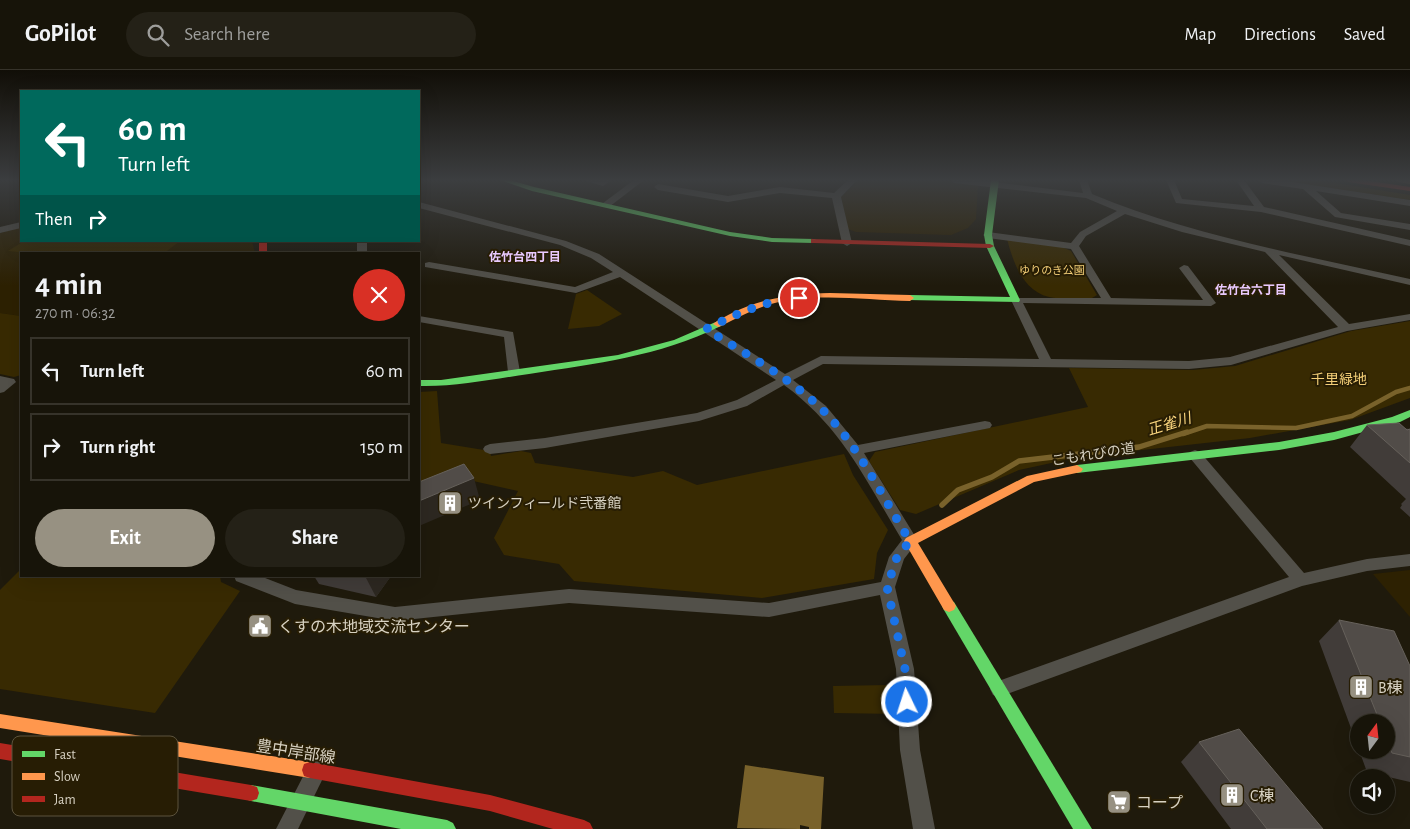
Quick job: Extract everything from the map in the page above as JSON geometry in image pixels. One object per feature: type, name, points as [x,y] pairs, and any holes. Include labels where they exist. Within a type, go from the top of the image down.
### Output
[{"type":"street","points":[[458,215],[563,243],[595,256],[785,380],[814,401],[832,420],[855,450],[1083,829]]},
{"type":"street","points":[[651,215],[730,234],[772,240],[847,243],[989,240],[1074,246]]},
{"type":"street","points":[[841,215],[847,243]]},
{"type":"street","points":[[992,215],[989,240],[1046,362]]},
{"type":"street","points":[[1074,246],[1083,234],[1116,215]]},
{"type":"street","points":[[1138,215],[1185,230],[1410,282]]},
{"type":"street","points":[[1289,215],[1410,243]]},
{"type":"street","points":[[1341,215],[1410,227]]},
{"type":"street","points":[[0,217],[3,230],[20,225]]},
{"type":"street","points":[[1074,246],[1108,301]]},
{"type":"street","points":[[1268,250],[1346,328]]},
{"type":"street","points":[[429,265],[576,290],[620,273]]},
{"type":"street","points":[[420,383],[441,383],[628,357],[662,348],[694,336],[749,308],[782,299],[817,297],[1211,303],[1184,268]]},
{"type":"street","points":[[490,449],[545,443],[699,417],[742,403],[820,360],[1188,365],[1231,361],[1346,328],[1410,318]]},
{"type":"street","points":[[420,319],[509,334],[514,372]]},
{"type":"street","points":[[0,380],[10,382],[0,389]]},
{"type":"street","name":"こもれびの道","points":[[910,541],[1031,479],[1088,467],[1279,446],[1334,436],[1396,420],[1410,413]]},
{"type":"street","points":[[1396,420],[1410,430]]},
{"type":"street","points":[[855,450],[985,425]]},
{"type":"street","points":[[1195,456],[1300,580]]},
{"type":"street","points":[[910,541],[897,557],[887,587],[905,669],[910,750],[924,829]]},
{"type":"street","points":[[998,689],[1300,580],[1367,565],[1410,560]]},
{"type":"street","points":[[245,577],[295,597],[395,614],[569,596],[769,610],[887,587]]},
{"type":"street","name":"豊中岸部線","points":[[0,721],[97,736]]},
{"type":"street","name":"豊中岸部線","points":[[178,749],[317,770],[490,803],[584,829]]},
{"type":"street","points":[[287,829],[317,770]]},
{"type":"street","points":[[178,781],[447,829]]},
{"type":"shaded area","points":[[845,215],[976,215],[976,219],[968,228],[951,235],[856,232],[848,229]]},
{"type":"shaded area","points":[[20,227],[20,242],[252,242],[255,252],[20,252],[20,316],[0,313],[0,233]]},
{"type":"shaded area","points":[[1410,570],[1410,617],[1373,574]]},
{"type":"shaded area","points":[[745,765],[824,777],[821,829],[809,829],[809,827],[800,825],[800,829],[737,828]]},
{"type":"green space","name":"ゆりのき公園","points":[[1007,239],[1062,247],[1071,251],[1097,295],[1092,298],[1065,299],[1040,294],[1032,289],[1020,274],[1012,257]]},
{"type":"green space","points":[[22,242],[179,242],[166,252],[8,251]]},
{"type":"green space","points":[[587,290],[622,314],[599,326],[568,329],[576,294]]},
{"type":"green space","points":[[0,313],[20,316],[20,375],[14,377],[0,374]]},
{"type":"green space","name":"千里緑地","points":[[1410,321],[1410,398],[1350,420],[1250,438],[1079,457],[1019,470],[916,514],[900,510],[869,461],[875,452],[1088,407],[1069,368],[1193,370],[1235,366],[1351,331]]},
{"type":"green space","points":[[437,391],[441,443],[490,451],[491,456],[521,451],[531,453],[535,463],[633,477],[663,471],[697,485],[844,454],[853,475],[888,530],[877,553],[874,579],[762,598],[574,581],[559,564],[504,555],[494,538],[518,491],[442,474],[420,484],[420,392]]},
{"type":"green space","points":[[20,570],[20,577],[220,577],[221,582],[240,591],[155,713],[0,689],[0,590]]},
{"type":"green space","points":[[889,685],[899,693],[898,714],[834,713],[833,686]]},
{"type":"building","points":[[1399,423],[1407,430],[1410,429],[1410,463],[1367,425]]},
{"type":"building","points":[[464,464],[474,478],[420,501],[420,482]]},
{"type":"building","points":[[1339,620],[1394,631],[1410,666],[1410,757],[1395,754],[1395,714],[1377,714]]},
{"type":"building","points":[[1239,729],[1323,829],[1267,829],[1199,742]]},
{"type":"waterway","name":"正雀川","points":[[1183,434],[1207,426],[1296,428],[1352,416],[1396,392],[1410,388]]},
{"type":"waterway","name":"正雀川","points":[[942,505],[958,490],[992,477],[1019,461],[1139,447],[1187,432]]},
{"type":"traffic: fast","points":[[648,215],[730,234],[772,240],[814,241]]},
{"type":"traffic: fast","points":[[910,298],[1016,300],[990,246],[988,235],[990,215]]},
{"type":"traffic: fast","points":[[420,383],[441,383],[618,358],[677,342],[718,324]]},
{"type":"traffic: fast","points":[[1077,469],[1279,446],[1334,436],[1396,420],[1410,413]]},
{"type":"traffic: fast","points":[[949,606],[1083,829]]},
{"type":"traffic: fast","points":[[251,793],[447,829]]},
{"type":"traffic: slow","points":[[718,324],[757,305],[774,300],[830,296],[910,298]]},
{"type":"traffic: slow","points":[[949,606],[910,541],[1031,479],[1077,469]]},
{"type":"traffic: slow","points":[[0,721],[95,736]]},
{"type":"traffic: slow","points":[[178,749],[310,770]]},
{"type":"traffic: jam","points":[[814,241],[990,246]]},
{"type":"traffic: jam","points":[[263,242],[263,252]]},
{"type":"traffic: jam","points":[[0,751],[12,753]]},
{"type":"traffic: jam","points":[[310,770],[490,803],[584,829]]},
{"type":"traffic: jam","points":[[178,781],[251,793]]},
{"type":"place","name":"ツインフィールド弐番館","points":[[450,503]]},
{"type":"place","name":"くすの木地域交流センター","points":[[260,626]]},
{"type":"place","name":"B棟","points":[[1361,687]]},
{"type":"place","name":"C棟","points":[[1232,795]]},
{"type":"place","name":"コープ","points":[[1119,802]]},
{"type":"district","name":"佐竹台四丁目","points":[[525,257]]},
{"type":"district","name":"佐竹台六丁目","points":[[1251,290]]},
{"type":"route","points":[[799,298],[782,299],[749,308],[706,329],[814,401],[832,420],[855,450],[910,541],[897,557],[887,587],[905,669],[907,702]]}]
